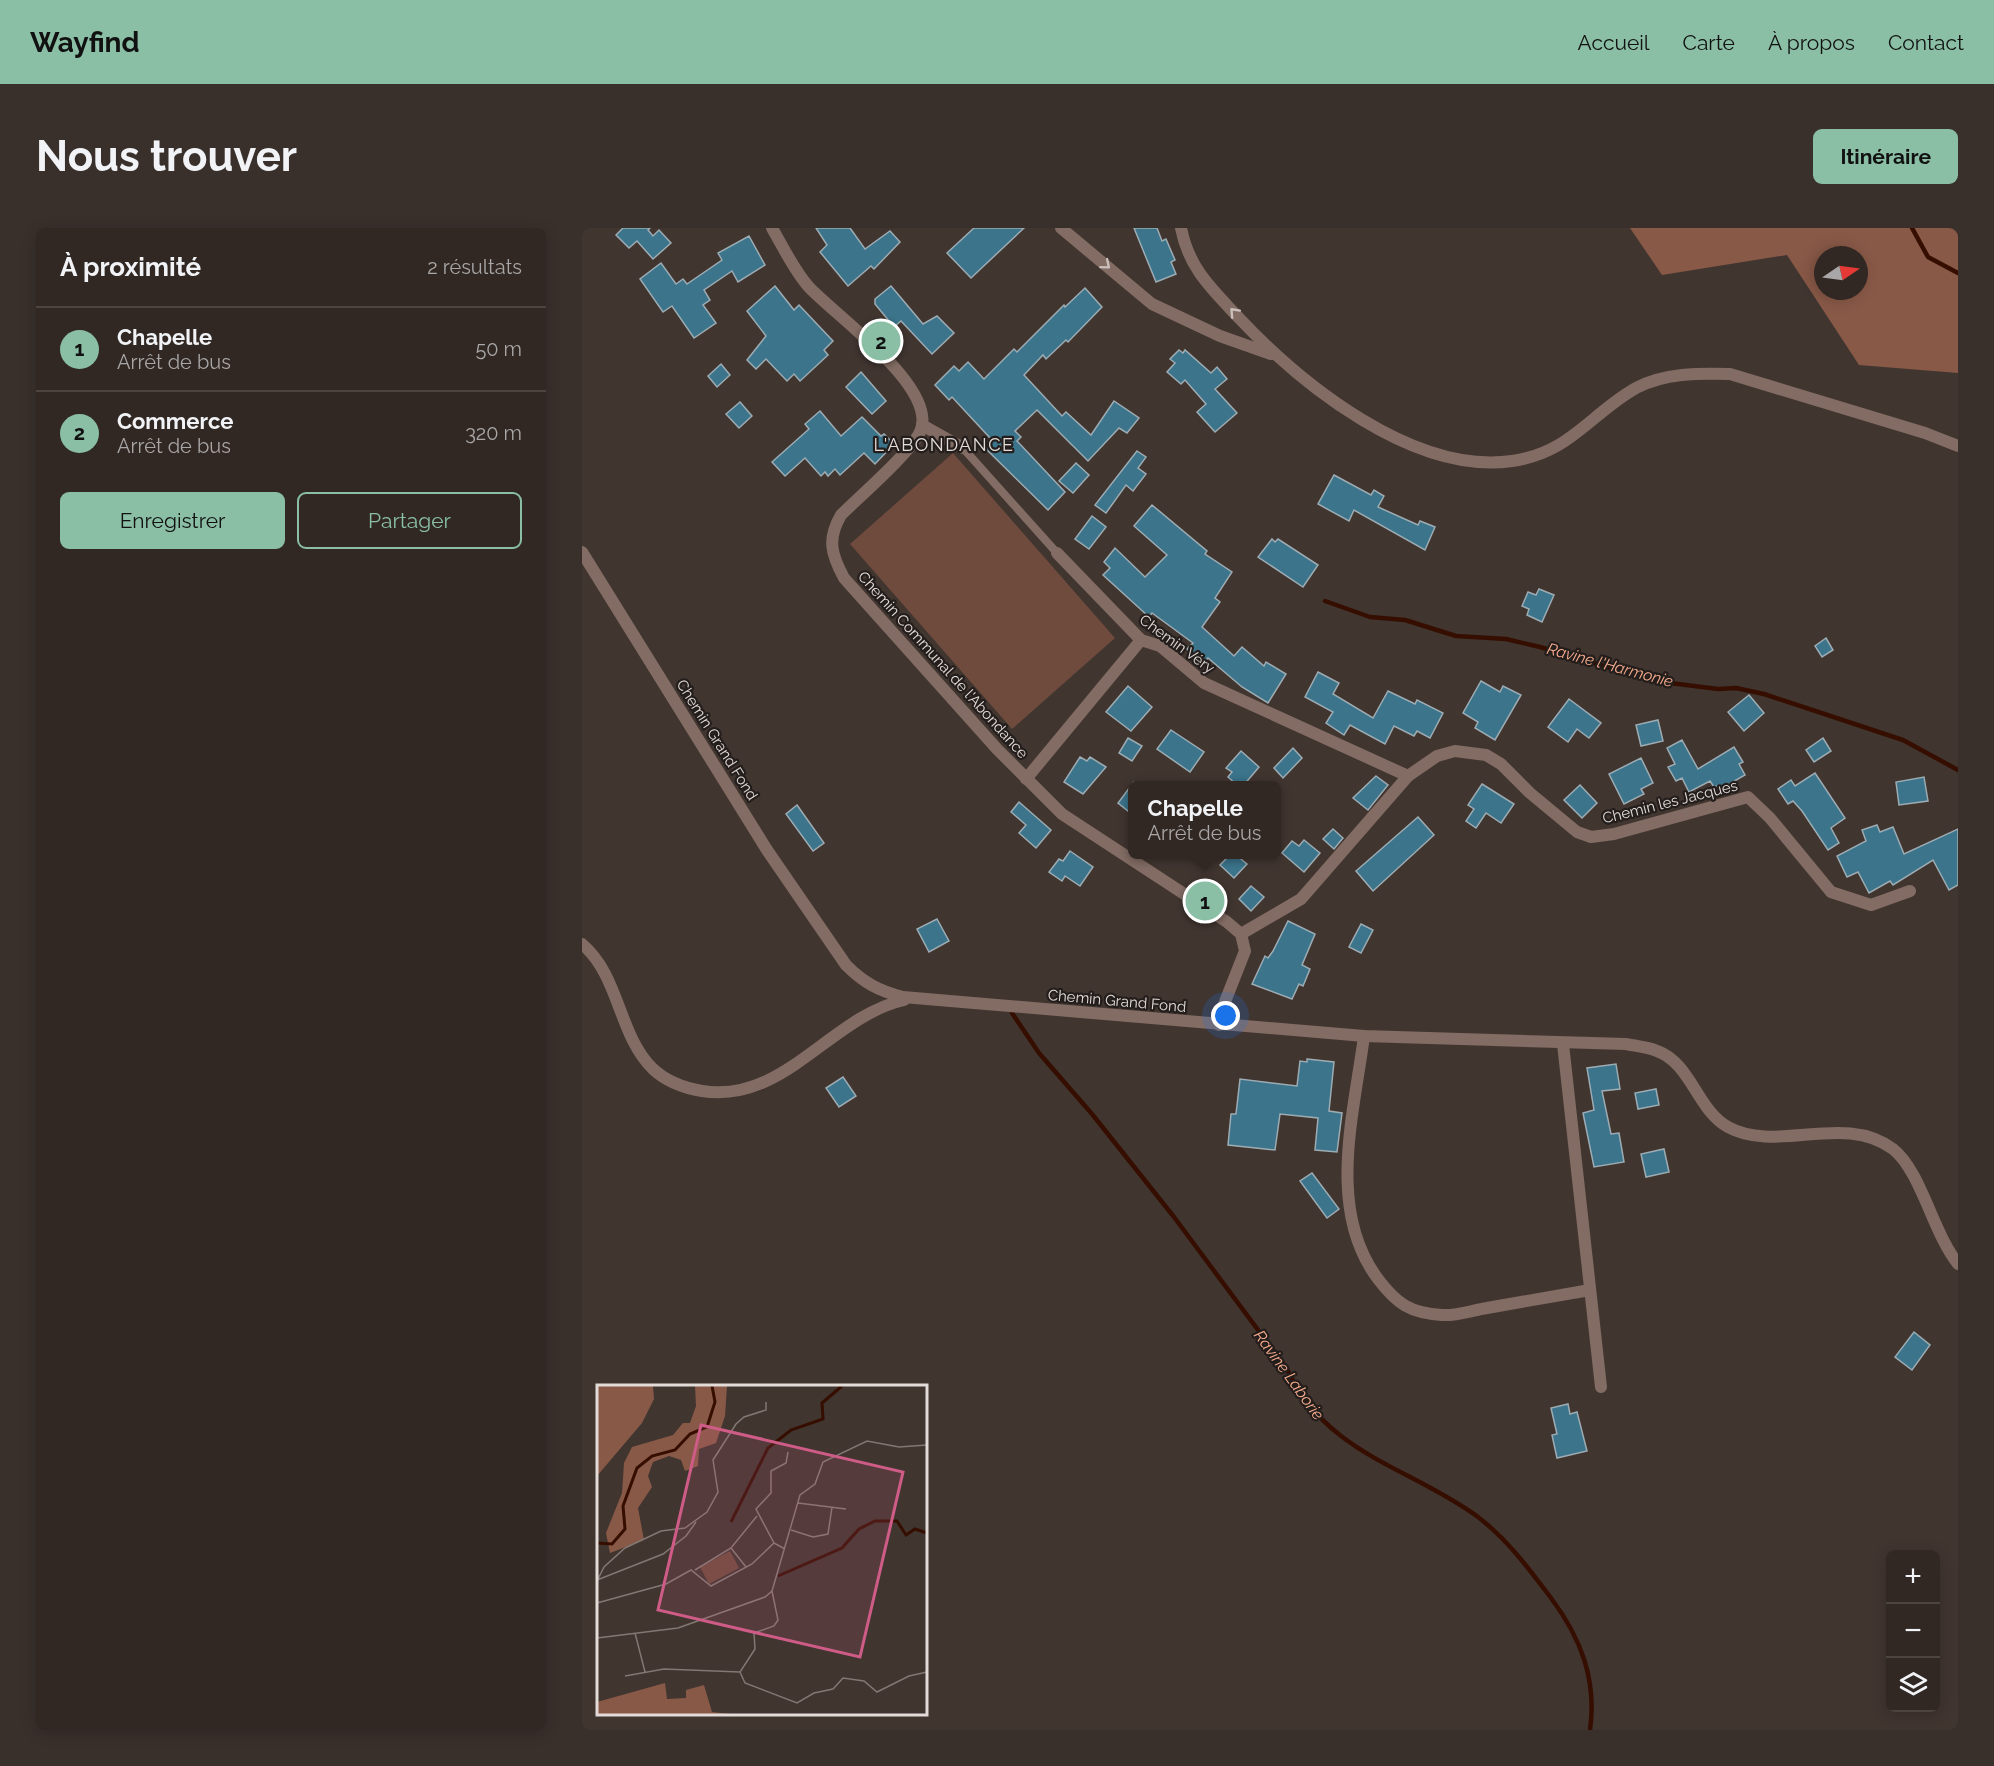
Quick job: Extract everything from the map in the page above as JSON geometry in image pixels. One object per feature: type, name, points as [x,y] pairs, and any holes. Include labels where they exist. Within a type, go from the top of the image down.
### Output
[{"type":"street","points":[[772,228],[807,285],[908,382],[922,410],[922,425]]},
{"type":"street","points":[[1061,228],[1152,304],[1220,336],[1274,355]]},
{"type":"street","points":[[1181,228],[1184,244],[1203,281],[1274,355],[1352,415],[1411,444],[1455,458],[1484,462],[1512,461],[1539,454],[1565,443],[1637,388],[1667,377],[1698,373],[1730,374],[1925,433],[1958,446]]},
{"type":"street","name":"Chemin Véry","points":[[922,425],[963,448]]},
{"type":"street","name":"Chemin Communal de l'Abondance","points":[[922,425],[914,441],[842,515],[833,528],[830,543],[834,560],[844,578],[1026,779],[1062,814],[1128,857]]},
{"type":"street","name":"Chemin Grand Fond","points":[[582,552],[767,850],[846,965],[861,980],[880,991],[903,997],[1219,1025],[1364,1036],[1563,1044],[1626,1044],[1659,1051],[1687,1076],[1713,1116],[1729,1128],[1751,1134],[1771,1135],[1851,1132],[1893,1149],[1907,1166],[1944,1244],[1958,1264]]},
{"type":"street","name":"Chemin Véry","points":[[1057,552],[1141,640],[1160,646],[1204,683],[1408,776]]},
{"type":"street","points":[[1026,779],[1141,640]]},
{"type":"street","name":"Chemin les Jacques","points":[[1241,934],[1301,899],[1408,776],[1437,756],[1455,751],[1486,755],[1501,764],[1530,793],[1577,832],[1591,837],[1614,834],[1748,797],[1770,818],[1831,892],[1871,905],[1910,891]]},
{"type":"street","name":"Chemin Communal de l'Abondance","points":[[1131,859],[1227,922],[1241,934]]},
{"type":"street","points":[[1219,1025],[1219,1017],[1245,951],[1241,934]]},
{"type":"street","points":[[582,944],[592,953],[605,975],[640,1053],[654,1070],[686,1089],[730,1091],[763,1085],[860,1017],[885,1004],[904,1000],[903,997]]},
{"type":"street","points":[[1364,1036],[1347,1164],[1348,1205],[1359,1245],[1374,1274],[1394,1300],[1419,1312],[1444,1315],[1590,1290]]},
{"type":"street","points":[[1563,1044],[1601,1387]]},
{"type":"lane","name":"Chemin Véry","points":[[963,448],[1057,552]]},
{"type":"shaded area","points":[[1630,228],[1958,228],[1958,373],[1859,365],[1816,300],[1868,300],[1868,246],[1814,246],[1814,296],[1787,255],[1662,275]]},
{"type":"shaded area","points":[[953,453],[1115,638],[1012,729],[850,544]]},
{"type":"building","points":[[623,228],[650,228],[648,230],[653,236],[659,230],[671,243],[653,259],[637,241],[629,248],[616,235]]},
{"type":"building","points":[[816,228],[850,228],[865,249],[890,231],[900,242],[874,269],[871,266],[848,286],[820,252],[827,245]]},
{"type":"building","points":[[974,228],[1024,228],[971,278],[947,253]]},
{"type":"building","points":[[1134,228],[1157,228],[1162,241],[1166,239],[1175,260],[1171,262],[1176,274],[1156,282]]},
{"type":"building","points":[[749,236],[765,265],[738,282],[732,271],[704,290],[710,300],[703,305],[716,323],[694,338],[672,306],[663,312],[640,279],[661,263],[676,284],[683,279],[687,284],[722,260],[718,253]]},
{"type":"building","points":[[775,286],[794,310],[799,305],[833,341],[824,350],[828,355],[800,381],[794,374],[787,381],[766,359],[756,369],[747,360],[766,336],[747,311]]},
{"type":"building","points":[[891,286],[923,324],[937,316],[954,333],[932,354],[901,321],[894,327],[875,304],[875,299]]},
{"type":"building","points":[[1085,288],[1102,307],[1068,342],[1066,340],[1046,359],[1043,355],[1024,375],[1062,416],[1066,412],[1091,435],[1114,401],[1139,418],[1127,433],[1119,428],[1088,461],[1037,410],[1015,431],[1021,437],[1017,441],[1065,492],[1048,510],[983,446],[991,439],[952,397],[949,400],[935,385],[954,366],[959,371],[968,362],[984,379],[1014,349],[1017,352],[1064,305],[1065,307]]},
{"type":"building","points":[[1179,350],[1183,353],[1185,350],[1211,373],[1217,367],[1227,379],[1215,389],[1237,413],[1215,432],[1197,412],[1206,404],[1185,380],[1181,384],[1167,372],[1175,363],[1170,359]]},
{"type":"building","points":[[721,364],[730,375],[717,387],[708,376]]},
{"type":"building","points":[[861,372],[886,401],[872,414],[846,387]]},
{"type":"building","points":[[740,402],[752,416],[739,428],[726,414]]},
{"type":"building","points":[[820,411],[841,436],[862,417],[881,436],[884,434],[894,444],[875,464],[864,453],[840,475],[835,469],[828,476],[825,472],[821,476],[805,458],[785,476],[772,462],[809,429],[805,424]]},
{"type":"building","points":[[1137,451],[1146,457],[1138,468],[1146,474],[1133,491],[1126,485],[1106,513],[1095,505]]},
{"type":"building","points":[[1076,463],[1089,475],[1073,493],[1059,481]]},
{"type":"building","points":[[1334,475],[1371,495],[1374,490],[1384,496],[1378,507],[1418,525],[1420,521],[1435,527],[1425,550],[1354,510],[1349,521],[1318,504]]},
{"type":"building","points":[[1152,505],[1207,551],[1205,554],[1232,572],[1215,598],[1220,602],[1202,627],[1234,656],[1242,647],[1264,666],[1266,662],[1286,674],[1268,703],[1242,687],[1208,658],[1203,663],[1187,649],[1193,643],[1152,613],[1149,617],[1103,575],[1110,568],[1104,562],[1115,548],[1145,577],[1167,555],[1134,526]]},
{"type":"building","points":[[1092,516],[1106,527],[1089,549],[1075,539]]},
{"type":"building","points":[[1272,539],[1275,542],[1278,539],[1318,565],[1303,587],[1258,557]]},
{"type":"building","points":[[1539,589],[1554,595],[1542,622],[1527,615],[1529,609],[1522,606],[1528,592],[1536,595]]},
{"type":"building","points":[[1826,638],[1833,650],[1822,657],[1815,646]]},
{"type":"building","points":[[1318,672],[1339,683],[1333,694],[1373,718],[1388,691],[1415,704],[1417,700],[1443,713],[1430,738],[1417,731],[1414,736],[1394,726],[1385,744],[1350,725],[1344,735],[1326,723],[1333,712],[1305,697]]},
{"type":"building","points":[[1481,681],[1500,692],[1503,686],[1521,695],[1495,740],[1475,728],[1478,722],[1463,713]]},
{"type":"building","points":[[1128,686],[1152,707],[1131,731],[1106,712]]},
{"type":"building","points":[[1749,695],[1764,713],[1744,731],[1728,712]]},
{"type":"building","points":[[1569,699],[1601,723],[1589,738],[1577,729],[1568,742],[1548,727]]},
{"type":"building","points":[[1658,720],[1663,741],[1641,746],[1636,725]]},
{"type":"building","points":[[1171,730],[1204,752],[1190,772],[1157,749]]},
{"type":"building","points":[[1128,738],[1142,746],[1132,761],[1119,753]]},
{"type":"building","points":[[1823,738],[1831,751],[1814,762],[1806,750]]},
{"type":"building","points":[[1682,740],[1698,769],[1734,747],[1743,762],[1739,764],[1745,775],[1719,790],[1710,781],[1689,792],[1682,778],[1676,781],[1668,767],[1675,764],[1667,748]]},
{"type":"building","points":[[1293,748],[1302,758],[1283,778],[1274,768]]},
{"type":"building","points":[[1241,751],[1259,767],[1247,781],[1232,781],[1228,777],[1232,772],[1226,768]]},
{"type":"building","points":[[1080,757],[1087,761],[1090,757],[1106,767],[1083,794],[1064,782]]},
{"type":"building","points":[[1641,758],[1653,783],[1641,789],[1644,794],[1624,804],[1609,774]]},
{"type":"building","points":[[1815,773],[1845,818],[1831,828],[1839,843],[1828,850],[1802,811],[1793,801],[1788,804],[1778,789],[1791,780],[1795,786]]},
{"type":"building","points":[[1376,776],[1388,785],[1368,810],[1353,798]]},
{"type":"building","points":[[1924,777],[1928,801],[1899,805],[1896,782]]},
{"type":"building","points":[[1482,784],[1514,804],[1501,823],[1486,813],[1476,828],[1466,821],[1474,809],[1468,805]]},
{"type":"building","points":[[1580,785],[1597,803],[1582,818],[1564,800]]},
{"type":"building","points":[[1128,790],[1128,811],[1118,803]]},
{"type":"building","points":[[1019,802],[1051,830],[1036,848],[1019,833],[1026,825],[1011,812]]},
{"type":"building","points":[[797,805],[824,843],[813,851],[786,814]]},
{"type":"building","points":[[1418,817],[1434,835],[1373,891],[1356,871]]},
{"type":"building","points":[[1877,825],[1880,832],[1893,827],[1904,854],[1958,829],[1958,885],[1949,890],[1933,860],[1893,885],[1890,881],[1869,893],[1858,872],[1847,877],[1837,856],[1866,841],[1862,830]]},
{"type":"building","points":[[1333,829],[1343,838],[1334,849],[1323,839]]},
{"type":"building","points":[[1304,840],[1320,853],[1304,872],[1282,853],[1292,841],[1299,846]]},
{"type":"building","points":[[1070,851],[1093,867],[1080,886],[1065,876],[1062,881],[1049,872],[1059,859],[1063,861]]},
{"type":"building","points":[[1226,859],[1241,859],[1247,864],[1234,878],[1220,865]]},
{"type":"building","points":[[1251,886],[1264,897],[1251,911],[1239,899]]},
{"type":"building","points":[[937,919],[949,941],[929,952],[917,929]]},
{"type":"building","points":[[1288,921],[1315,934],[1302,965],[1310,969],[1303,986],[1299,984],[1292,999],[1252,984],[1265,956],[1268,958],[1273,951]]},
{"type":"building","points":[[1361,924],[1373,930],[1361,953],[1349,947]]},
{"type":"building","points":[[1307,1059],[1334,1062],[1329,1111],[1342,1113],[1337,1152],[1315,1150],[1318,1118],[1280,1114],[1275,1150],[1228,1145],[1231,1114],[1236,1114],[1240,1079],[1297,1086],[1300,1061],[1307,1062]]},
{"type":"building","points":[[1616,1064],[1620,1089],[1602,1091],[1611,1134],[1619,1133],[1624,1162],[1594,1167],[1583,1113],[1594,1110],[1587,1068]]},
{"type":"building","points":[[843,1077],[856,1096],[839,1107],[826,1088]]},
{"type":"building","points":[[1656,1089],[1659,1105],[1638,1109],[1635,1093]]},
{"type":"building","points":[[1664,1149],[1669,1172],[1646,1177],[1641,1154]]},
{"type":"building","points":[[1312,1173],[1339,1209],[1327,1218],[1300,1181]]},
{"type":"building","points":[[1914,1332],[1930,1345],[1912,1370],[1895,1357]]},
{"type":"building","points":[[1568,1404],[1570,1414],[1577,1412],[1587,1451],[1557,1458],[1552,1435],[1557,1434],[1551,1408]]},
{"type":"waterway","points":[[1912,228],[1928,257],[1958,273]]},
{"type":"waterway","name":"Ravine l'Harmonie","points":[[1325,601],[1370,617],[1405,620],[1456,636],[1506,639],[1540,647],[1654,681],[1718,689],[1736,688],[1764,694],[1903,740],[1958,770]]},
{"type":"waterway","name":"Ravine Laborie","points":[[1012,1013],[1039,1053],[1092,1114],[1174,1217],[1287,1369],[1304,1398],[1324,1421],[1371,1456],[1478,1517],[1499,1535],[1526,1566],[1562,1613],[1578,1644],[1589,1677],[1592,1712],[1590,1730]]},
{"type":"place","name":"Commerce","points":[[881,341]]},
{"type":"place","name":"Chapelle","points":[[1205,901]]},
{"type":"district","name":"L'ABONDANCE","points":[[944,444]]}]
